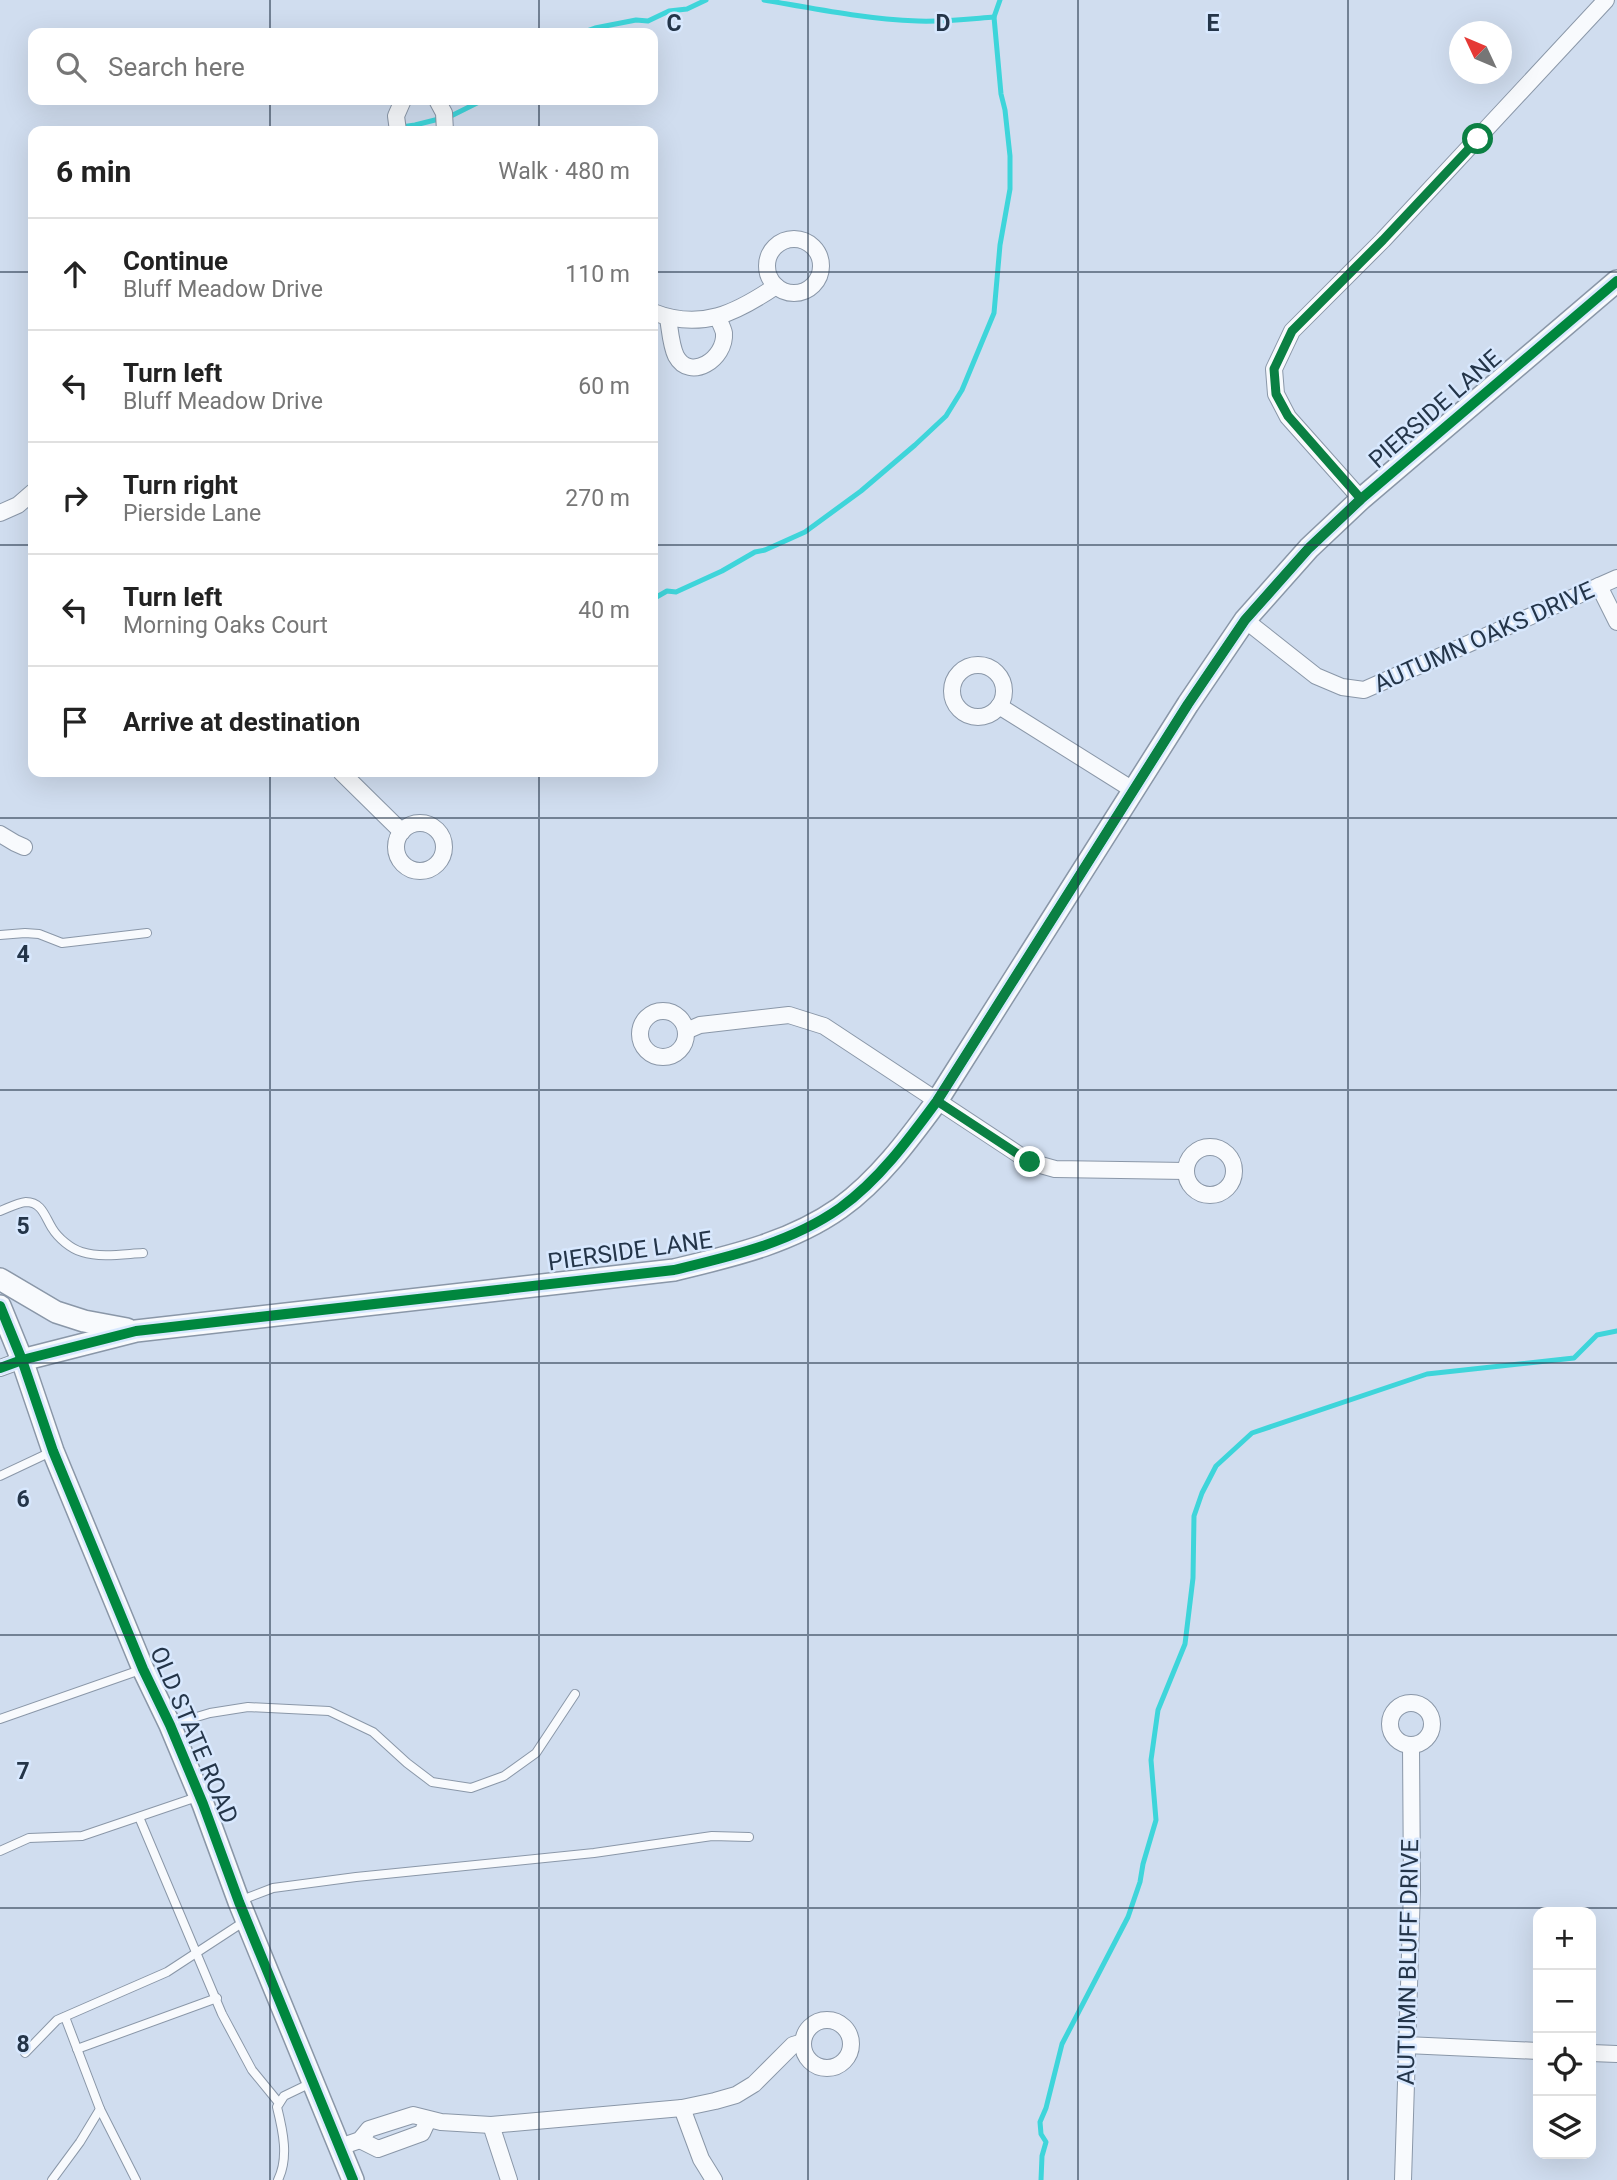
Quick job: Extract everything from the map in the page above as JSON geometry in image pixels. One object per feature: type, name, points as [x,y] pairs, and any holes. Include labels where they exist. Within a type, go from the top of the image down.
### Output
[{"type":"street","points":[[1361,499],[1288,416],[1276,394],[1274,369],[1282,349],[1292,331],[1383,240],[1606,0]]},
{"type":"street","points":[[397,126],[396,116],[401,105]]},
{"type":"street","points":[[440,105],[445,126]]},
{"type":"street","name":"PIERSIDE LANE","points":[[0,1368],[136,1331],[674,1270],[739,1255],[793,1235],[840,1208],[882,1169],[937,1101],[1188,704],[1245,620],[1309,548],[1361,499],[1617,281]]},
{"type":"street","points":[[718,318],[724,331],[722,348],[711,362],[694,367],[682,363],[676,356],[660,315],[718,318],[747,305],[776,286]]},
{"type":"street","points":[[0,513],[18,505],[28,496]]},
{"type":"street","name":"AUTUMN OAKS DRIVE","points":[[1245,620],[1315,676],[1342,687],[1364,690],[1617,578]]},
{"type":"street","points":[[1599,586],[1617,622]]},
{"type":"street","points":[[999,706],[1133,790]]},
{"type":"street","points":[[346,777],[402,832]]},
{"type":"street","points":[[0,834],[24,847]]},
{"type":"street","points":[[686,1031],[700,1025],[789,1015],[824,1026],[1030,1162],[1055,1169],[1186,1171]]},
{"type":"street","points":[[0,1279],[56,1312],[84,1321],[136,1331]]},
{"type":"street","name":"OLD STATE ROAD","points":[[0,1306],[22,1360],[53,1451],[143,1669],[200,1796],[243,1911],[313,2082],[350,2143],[354,2180]]},
{"type":"street","name":"AUTUMN BLUFF DRIVE","points":[[1403,2180],[1412,1889],[1410,1745]]},
{"type":"street","points":[[350,2143],[369,2129],[414,2115],[428,2120],[466,2125],[491,2125],[682,2108],[736,2095],[754,2084],[793,2045],[803,2042]]},
{"type":"street","points":[[1406,2045],[1533,2051]]},
{"type":"street","points":[[1596,2053],[1617,2054]]},
{"type":"street","points":[[682,2108],[701,2159],[714,2180]]},
{"type":"street","points":[[491,2125],[509,2180]]},
{"type":"lane","points":[[0,935],[39,934],[62,943],[147,933]]},
{"type":"lane","points":[[0,1211],[24,1202],[34,1203],[42,1209],[53,1230],[82,1252],[144,1253]]},
{"type":"lane","points":[[0,1476],[53,1451]]},
{"type":"lane","points":[[0,1719],[143,1669]]},
{"type":"lane","points":[[170,1725],[210,1713],[248,1707],[329,1711],[373,1732],[432,1782],[471,1788],[504,1776],[536,1753],[575,1694]]},
{"type":"lane","points":[[0,1851],[29,1838],[82,1836],[200,1796]]},
{"type":"lane","points":[[139,1817],[222,2014],[252,2070],[279,2104]]},
{"type":"lane","points":[[25,2053],[57,2020],[167,1972],[197,1951],[273,1888],[594,1853],[712,1836],[748,1837]]},
{"type":"lane","points":[[77,2049],[217,1998]]},
{"type":"lane","points":[[65,2017],[100,2109],[136,2180]]},
{"type":"lane","points":[[278,2180],[284,2168],[283,2133],[277,2107],[284,2096],[313,2082]]},
{"type":"lane","points":[[52,2180],[100,2109]]},
{"type":"waterway","points":[[595,28],[636,20],[648,21],[669,11],[687,9],[706,0]]},
{"type":"waterway","points":[[764,0],[899,20],[937,21],[994,17]]},
{"type":"waterway","points":[[658,596],[667,591],[676,592],[755,552],[805,532],[861,491],[915,445],[946,416],[962,390],[994,313],[1000,245],[1010,189],[1010,156],[994,17],[1000,0]]},
{"type":"waterway","points":[[408,126],[451,116],[473,105]]},
{"type":"waterway","points":[[1041,2180],[1042,2156],[1046,2142],[1041,2134],[1040,2122],[1062,2044],[1128,1917],[1156,1820],[1151,1760],[1158,1710],[1185,1644],[1193,1578],[1194,1516],[1216,1466],[1252,1433],[1427,1374],[1574,1358],[1597,1335],[1617,1331]]},
{"type":"cycle path","points":[[0,1368],[136,1331],[674,1270],[760,1247],[801,1230],[840,1208],[880,1172],[937,1101],[1188,704],[1245,620],[1309,548],[1361,499],[1617,281]]},
{"type":"cycle path","points":[[0,1306],[22,1360],[53,1451],[143,1669],[203,1804],[239,1902],[353,2180]]},
{"type":"route","points":[[1030,1162],[937,1101],[1188,704],[1245,620],[1309,548],[1361,499],[1288,416],[1276,394],[1274,369],[1292,331],[1478,139]]}]
